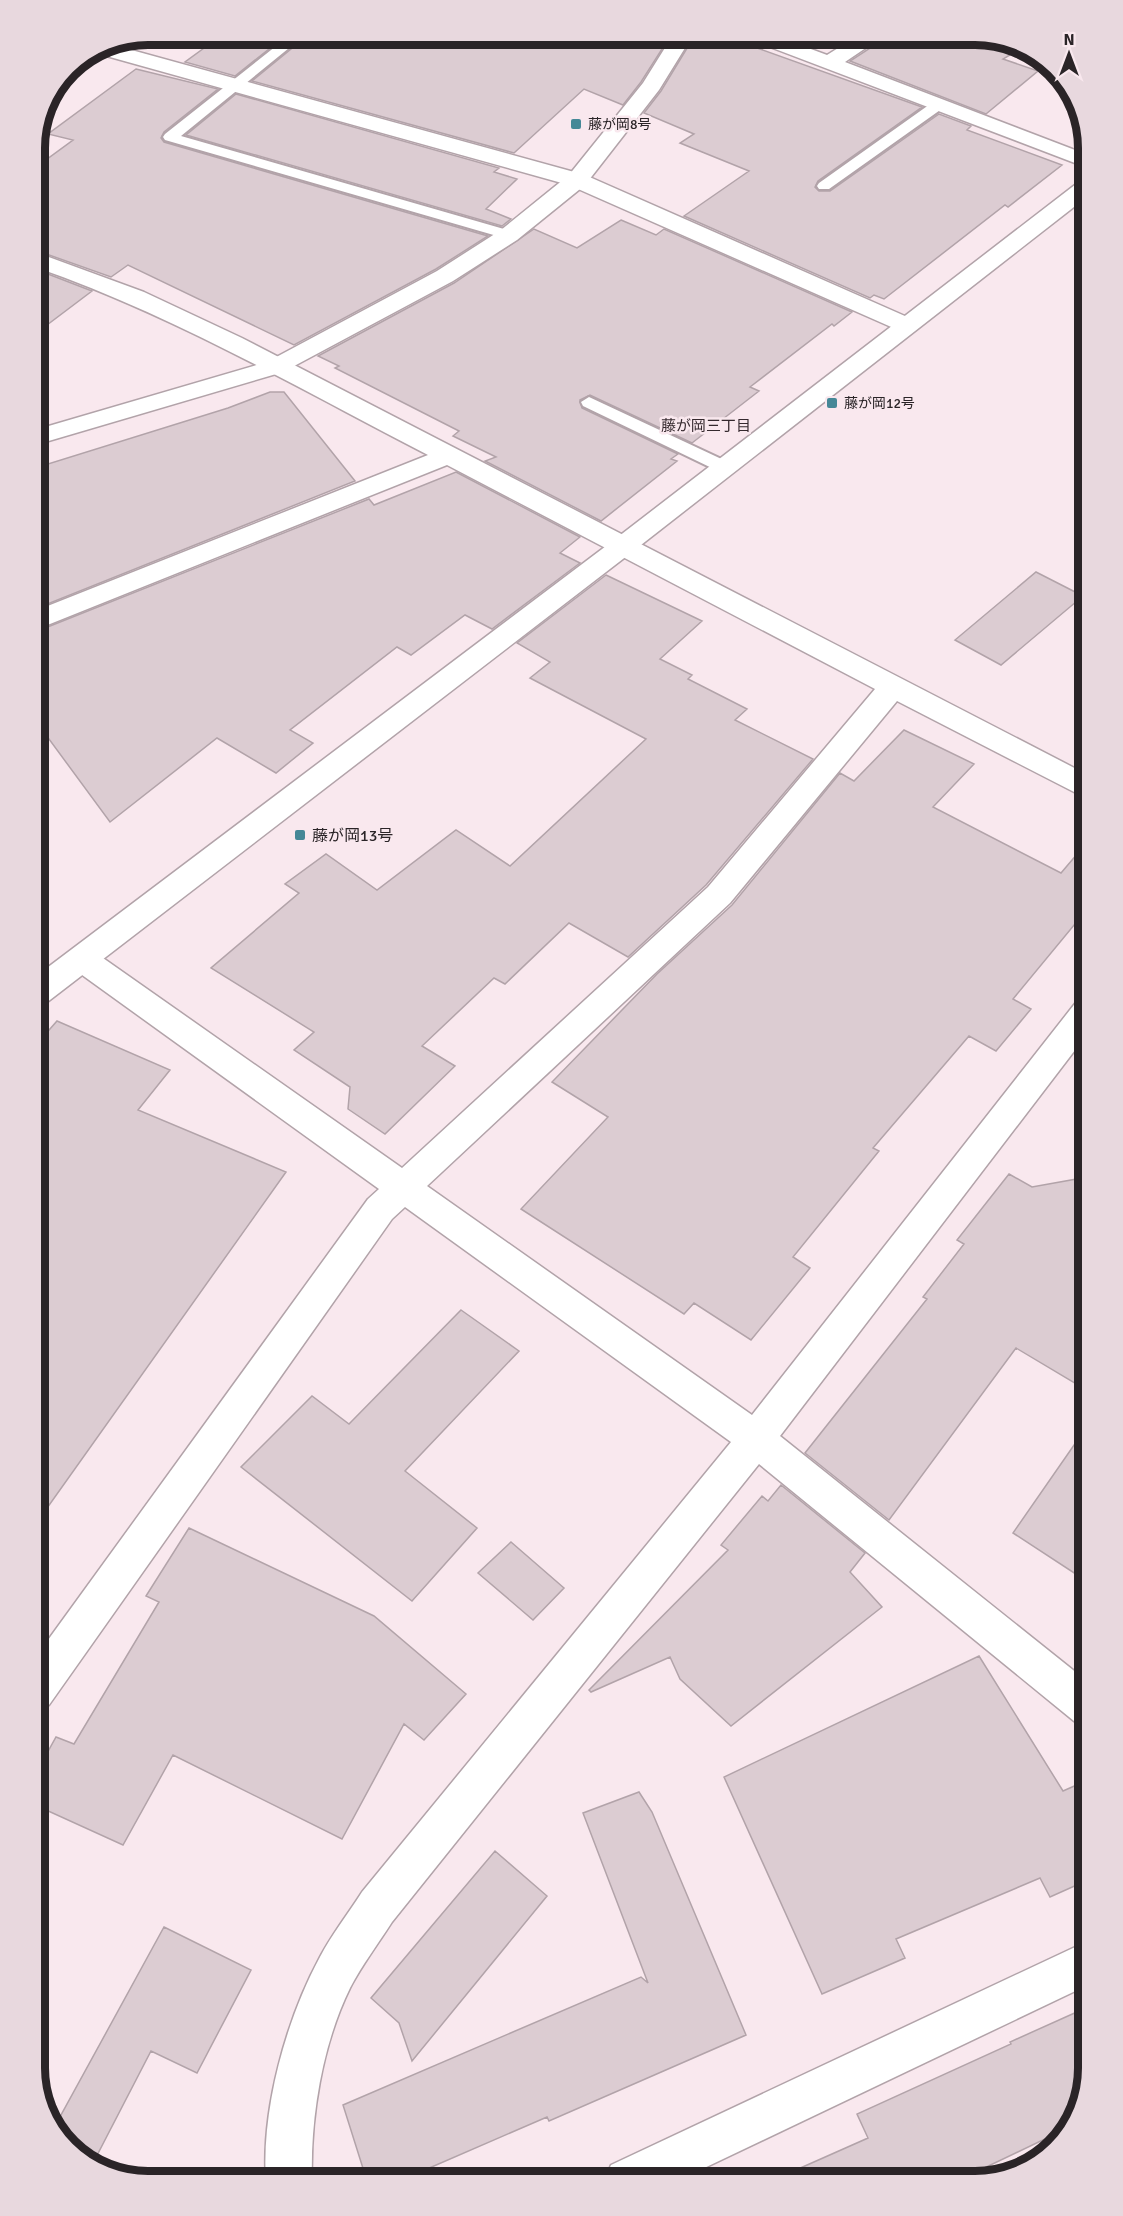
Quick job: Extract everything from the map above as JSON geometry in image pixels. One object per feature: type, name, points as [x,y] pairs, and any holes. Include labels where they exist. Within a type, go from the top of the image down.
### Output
[{"type":"street","points":[[45,435],[275,367],[445,276],[509,235],[577,180],[652,86],[676,45]]},
{"type":"street","points":[[782,45],[1078,158]]},
{"type":"street","points":[[830,63],[857,45]]},
{"type":"street","points":[[112,52],[577,180],[906,325]]},
{"type":"street","points":[[45,987],[623,546],[906,325],[1078,194]]},
{"type":"street","points":[[45,262],[100,281],[225,339],[892,688],[1078,781]]},
{"type":"street","points":[[45,617],[448,456]]},
{"type":"street","points":[[45,1676],[380,1209],[719,895],[892,688]]},
{"type":"street","points":[[82,959],[756,1439],[1078,1698]]},
{"type":"street","points":[[287,2171],[286,2162],[299,2073],[331,1980],[377,1907],[756,1439],[1078,1024]]},
{"type":"street","points":[[648,2171],[1078,1968]]},
{"type":"lane","points":[[285,45],[170,137],[509,235]]},
{"type":"lane","points":[[824,186],[938,105]]},
{"type":"lane","points":[[590,402],[724,467]]},
{"type":"building","points":[[208,45],[274,45],[235,76],[185,62]]},
{"type":"building","points":[[296,45],[304,47],[307,45],[665,45],[623,105],[584,89],[514,153],[252,81]]},
{"type":"building","points":[[689,45],[749,45],[922,107],[818,181],[815,187],[819,191],[830,191],[939,114],[971,126],[967,130],[1062,165],[1008,207],[1005,205],[884,299],[874,295],[870,298],[684,216],[749,171],[680,143],[694,134],[644,113],[661,91]]},
{"type":"building","points":[[875,45],[981,45],[1008,50],[1014,53],[1003,59],[1038,71],[986,114],[850,61]]},
{"type":"building","points":[[136,69],[218,89],[164,132],[161,138],[164,142],[488,236],[436,269],[294,345],[128,265],[111,277],[45,254],[45,161],[73,140],[48,134]]},
{"type":"building","points":[[236,94],[499,168],[494,172],[517,179],[486,209],[511,219],[502,226],[186,135]]},
{"type":"building","points":[[621,220],[656,235],[664,229],[852,312],[834,326],[832,324],[750,387],[759,391],[692,443],[590,395],[580,400],[582,408],[678,454],[671,459],[677,461],[601,521],[485,461],[496,457],[453,436],[459,431],[335,368],[339,366],[318,356],[454,283],[534,229],[577,248]]},
{"type":"building","points":[[45,273],[92,291],[45,326]]},
{"type":"building","points":[[270,392],[284,392],[355,481],[45,605],[45,465],[228,408]]},
{"type":"building","points":[[456,472],[580,537],[560,553],[580,563],[492,629],[465,615],[411,655],[397,647],[290,730],[313,743],[276,773],[217,738],[110,822],[45,734],[45,628],[369,499],[374,505]]},
{"type":"building","points":[[1036,572],[1078,593],[1078,600],[1001,665],[955,640]]},
{"type":"building","points":[[606,575],[702,621],[660,659],[692,675],[688,679],[747,709],[735,720],[813,759],[706,885],[628,957],[569,923],[505,984],[494,978],[422,1046],[455,1066],[385,1134],[348,1109],[350,1087],[294,1050],[314,1032],[211,968],[299,893],[285,884],[326,854],[377,890],[456,830],[510,866],[646,739],[530,678],[550,662],[517,643]]},
{"type":"building","points":[[904,730],[974,764],[933,807],[1061,873],[1078,853],[1078,920],[1013,999],[1031,1009],[996,1051],[969,1036],[873,1148],[879,1151],[793,1257],[810,1268],[751,1340],[694,1303],[684,1314],[521,1209],[608,1117],[552,1082],[657,974],[732,905],[840,773],[854,781]]},
{"type":"building","points":[[57,1021],[170,1070],[138,1110],[286,1172],[45,1511],[45,1035]]},
{"type":"building","points":[[1009,1174],[1032,1187],[1078,1179],[1078,1385],[1016,1348],[889,1520],[805,1453],[927,1299],[923,1297],[964,1244],[957,1240]]},
{"type":"building","points":[[461,1310],[519,1351],[405,1471],[477,1528],[412,1601],[241,1467],[312,1396],[349,1424]]},
{"type":"building","points":[[1078,1439],[1078,1575],[1013,1533]]},
{"type":"building","points":[[781,1485],[865,1553],[850,1572],[882,1607],[731,1726],[680,1679],[670,1657],[591,1692],[589,1690],[728,1550],[721,1545],[762,1496],[768,1501]]},
{"type":"building","points":[[189,1528],[374,1616],[466,1694],[424,1740],[404,1724],[342,1839],[173,1755],[123,1845],[45,1810],[45,1757],[56,1737],[74,1744],[159,1602],[146,1596]]},
{"type":"building","points":[[511,1542],[564,1588],[533,1620],[478,1573]]},
{"type":"building","points":[[979,1656],[1063,1791],[1078,1784],[1078,1884],[1050,1897],[1040,1878],[896,1939],[905,1958],[822,1994],[724,1777]]},
{"type":"building","points":[[639,1792],[652,1812],[746,2035],[549,2121],[547,2117],[427,2169],[428,2171],[364,2171],[343,2105],[641,1977],[648,1983],[583,1813]]},
{"type":"building","points":[[495,1851],[547,1896],[412,2061],[399,2023],[371,1998]]},
{"type":"building","points":[[164,1927],[251,1970],[197,2073],[151,2051],[96,2157],[71,2136],[59,2119]]},
{"type":"building","points":[[1078,2011],[1077,2081],[1070,2107],[1053,2135],[979,2171],[794,2171],[868,2138],[857,2114],[1011,2044],[1010,2042]]},
{"type":"place","name":"藤が岡8号","points":[[576,124]]},
{"type":"place","name":"藤が岡12号","points":[[832,403]]},
{"type":"place","name":"藤が岡13号","points":[[300,835]]},
{"type":"district","name":"藤が岡三丁目","points":[[706,426]]}]
